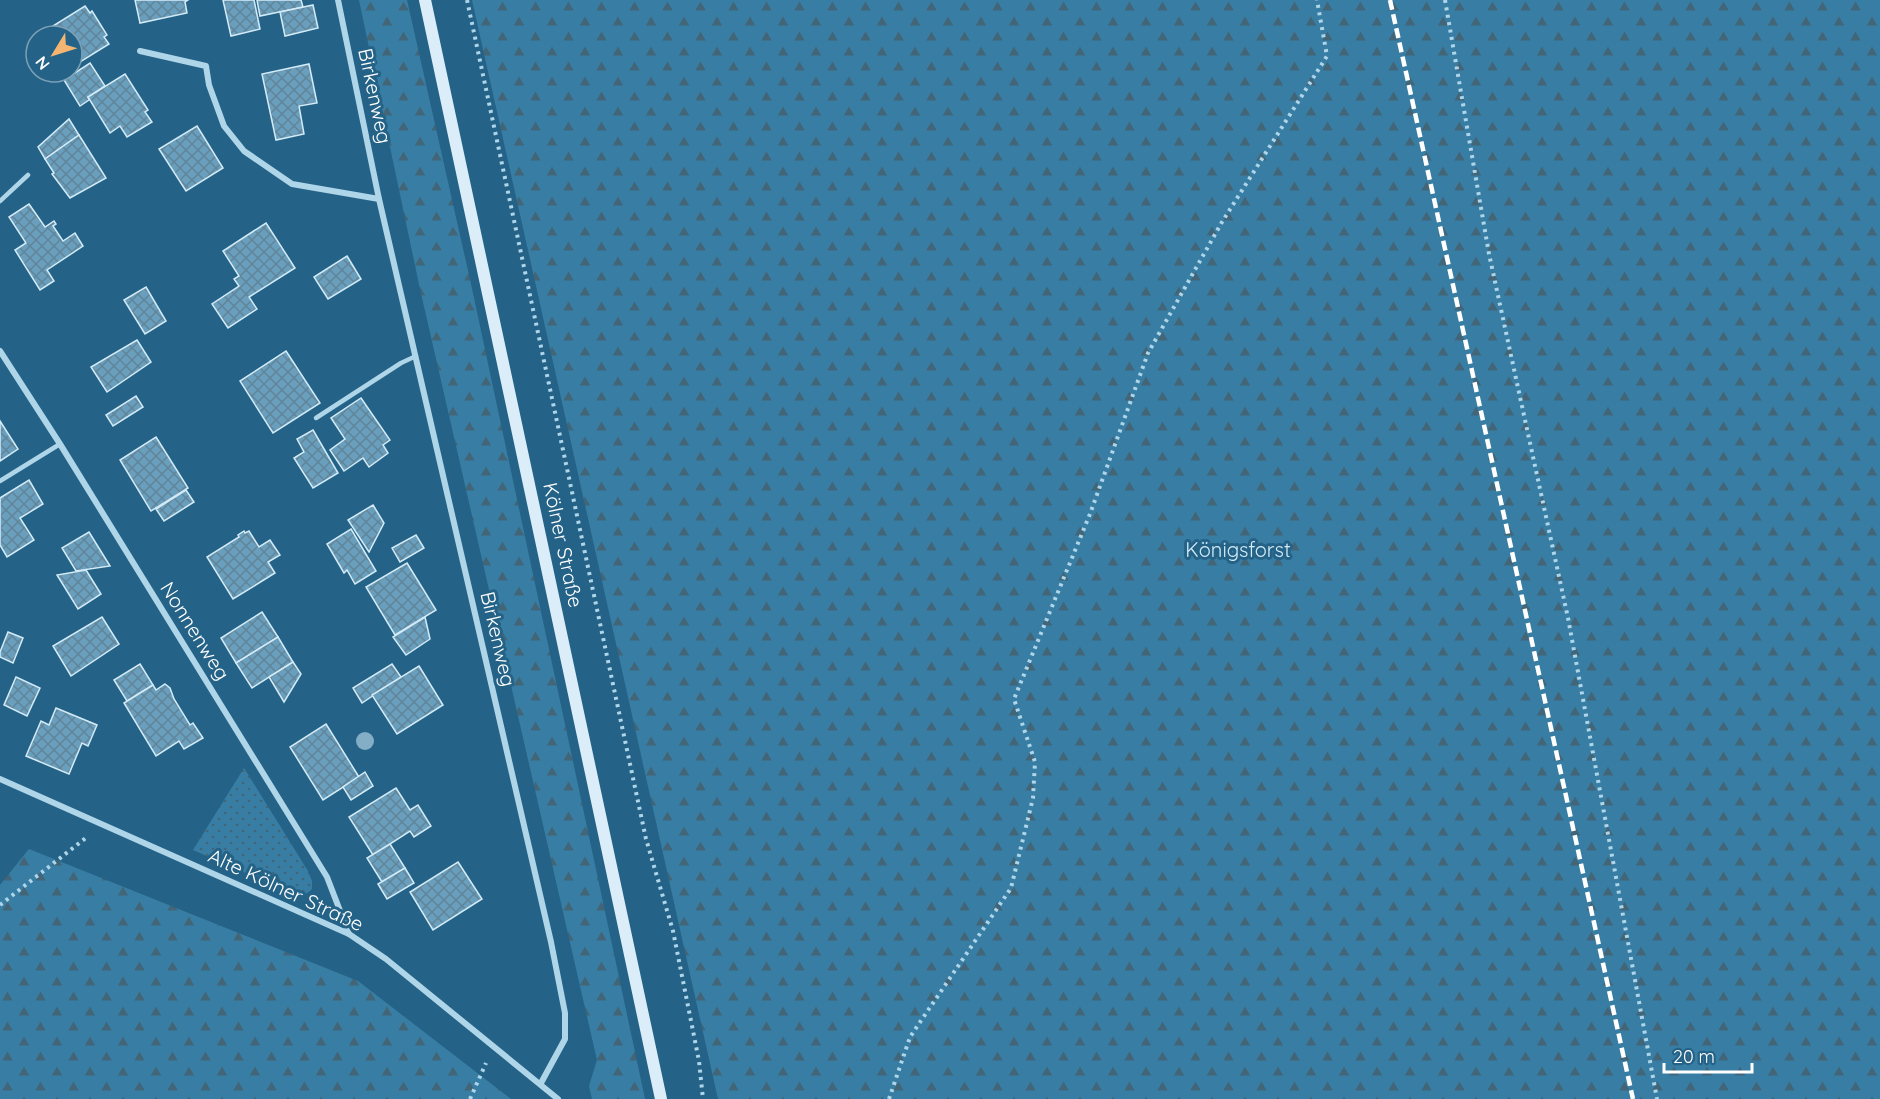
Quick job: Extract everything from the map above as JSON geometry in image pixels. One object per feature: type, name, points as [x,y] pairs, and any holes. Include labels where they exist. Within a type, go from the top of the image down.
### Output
[{"type":"main road","name":"Kölner Straße","points":[[425,0],[661,1099]]},
{"type":"street","name":"Birkenweg","points":[[338,0],[380,199],[548,930],[565,1013],[565,1039],[541,1083]]},
{"type":"street","points":[[140,51],[206,66],[209,85],[224,126],[244,151],[292,184],[380,199]]},
{"type":"street","name":"Nonnenweg","points":[[0,351],[60,444],[327,877],[349,934]]},
{"type":"street","name":"Alte Kölner Straße","points":[[0,779],[349,934],[386,959],[558,1099]]},
{"type":"lane","points":[[0,201],[28,175]]},
{"type":"lane","points":[[316,418],[401,363],[416,357]]},
{"type":"lane","points":[[0,481],[60,444]]},
{"type":"path","points":[[466,0],[646,839],[673,931],[699,1061],[703,1099]]},
{"type":"path","points":[[889,1099],[910,1037],[1011,888],[1033,798],[1035,762],[1014,699],[1090,514],[1148,353],[1222,222],[1327,56],[1317,0]]},
{"type":"path","points":[[1444,0],[1489,254],[1568,618],[1658,1099]]},
{"type":"path","points":[[0,905],[103,825]]},
{"type":"path","points":[[470,1099],[494,1046]]},
{"type":"green space","points":[[359,0],[407,0],[471,284],[645,1099],[592,1099],[589,1086],[597,1060],[420,289]]},
{"type":"green space","name":"Königsforst","points":[[472,0],[1880,0],[1880,1099],[718,1099]]},
{"type":"green space","points":[[244,768],[308,871],[312,889],[304,894],[289,892],[193,850]]},
{"type":"green space","points":[[29,849],[358,981],[511,1099],[0,1099],[0,885]]},
{"type":"building","points":[[135,0],[188,0],[185,2],[187,13],[140,23]]},
{"type":"building","points":[[223,0],[254,0],[260,29],[231,36]]},
{"type":"building","points":[[257,0],[301,0],[303,7],[260,16]]},
{"type":"building","points":[[313,5],[318,28],[285,36],[280,12]]},
{"type":"building","points":[[85,6],[90,13],[92,11],[107,35],[104,37],[109,44],[84,60],[84,24],[56,24]]},
{"type":"building","points":[[90,63],[105,86],[88,97],[89,100],[80,106],[66,84],[84,84],[84,67]]},
{"type":"building","points":[[309,64],[317,103],[299,106],[304,134],[276,140],[262,74]]},
{"type":"building","points":[[125,74],[148,110],[145,112],[152,122],[127,137],[120,126],[110,133],[88,97]]},
{"type":"building","points":[[69,119],[79,135],[45,159],[38,147]]},
{"type":"building","points":[[197,126],[223,168],[186,191],[159,149]]},
{"type":"building","points":[[79,135],[106,178],[70,198],[52,174],[54,173],[45,159]]},
{"type":"building","points":[[29,204],[45,227],[54,221],[56,224],[53,226],[63,241],[75,233],[83,246],[47,270],[54,281],[40,290],[15,250],[26,243],[9,217]]},
{"type":"building","points":[[266,223],[295,268],[249,297],[257,309],[228,328],[212,304],[239,286],[234,279],[239,276],[223,251]]},
{"type":"building","points":[[347,256],[361,279],[328,299],[314,277]]},
{"type":"building","points":[[146,287],[166,321],[145,334],[124,300]]},
{"type":"building","points":[[137,340],[151,362],[107,392],[91,367]]},
{"type":"building","points":[[286,351],[320,403],[273,433],[240,381]]},
{"type":"building","points":[[136,396],[143,407],[113,426],[106,415]]},
{"type":"building","points":[[361,398],[390,440],[383,445],[388,453],[369,467],[363,458],[344,471],[330,450],[345,439],[331,418]]},
{"type":"building","points":[[0,421],[18,449],[0,461]]},
{"type":"building","points":[[313,430],[338,473],[313,488],[294,458],[304,452],[297,439]]},
{"type":"building","points":[[156,437],[188,488],[151,511],[120,460]]},
{"type":"building","points":[[29,480],[43,504],[20,518],[34,540],[7,557],[0,545],[0,498]]},
{"type":"building","points":[[186,490],[194,502],[164,521],[156,509]]},
{"type":"building","points":[[373,505],[384,523],[369,552],[348,520]]},
{"type":"building","points":[[351,529],[376,571],[355,584],[347,570],[344,573],[327,544]]},
{"type":"building","points":[[244,531],[245,533],[249,531],[259,547],[270,540],[280,555],[268,562],[275,573],[233,599],[207,557],[239,537],[238,535]]},
{"type":"building","points":[[89,532],[110,566],[76,571],[62,548]]},
{"type":"building","points":[[416,535],[424,548],[400,562],[392,548]]},
{"type":"building","points":[[407,563],[436,610],[395,635],[366,587]]},
{"type":"building","points":[[86,570],[101,594],[78,609],[57,575]]},
{"type":"building","points":[[262,612],[278,637],[236,663],[221,638]]},
{"type":"building","points":[[102,617],[119,644],[71,676],[53,646]]},
{"type":"building","points":[[425,617],[430,639],[406,655],[393,637]]},
{"type":"building","points":[[8,632],[23,638],[13,663],[0,657]]},
{"type":"building","points":[[278,637],[293,662],[252,688],[236,663]]},
{"type":"building","points":[[293,662],[301,674],[284,702],[269,677]]},
{"type":"building","points":[[140,664],[153,685],[127,701],[114,680]]},
{"type":"building","points":[[392,664],[401,677],[362,703],[353,688]]},
{"type":"building","points":[[419,666],[443,705],[397,734],[372,695]]},
{"type":"building","points":[[16,677],[40,688],[27,716],[4,705]]},
{"type":"building","points":[[165,684],[170,688],[190,725],[193,723],[203,738],[184,749],[179,741],[156,756],[124,703],[153,685],[156,690]]},
{"type":"building","points":[[56,708],[97,725],[88,746],[82,743],[69,774],[26,756],[41,721],[49,725]]},
{"type":"building","points":[[326,724],[359,777],[323,800],[290,747]]},
{"type":"building","points":[[365,772],[373,786],[351,800],[343,787]]},
{"type":"building","points":[[396,788],[410,810],[418,805],[431,826],[414,837],[410,831],[373,855],[349,817]]},
{"type":"building","points":[[390,844],[405,868],[382,882],[367,858]]},
{"type":"building","points":[[458,862],[482,899],[433,930],[410,892]]},
{"type":"building","points":[[405,868],[414,883],[387,899],[378,884]]},
{"type":"railway","points":[[1390,0],[1633,1099]]}]
